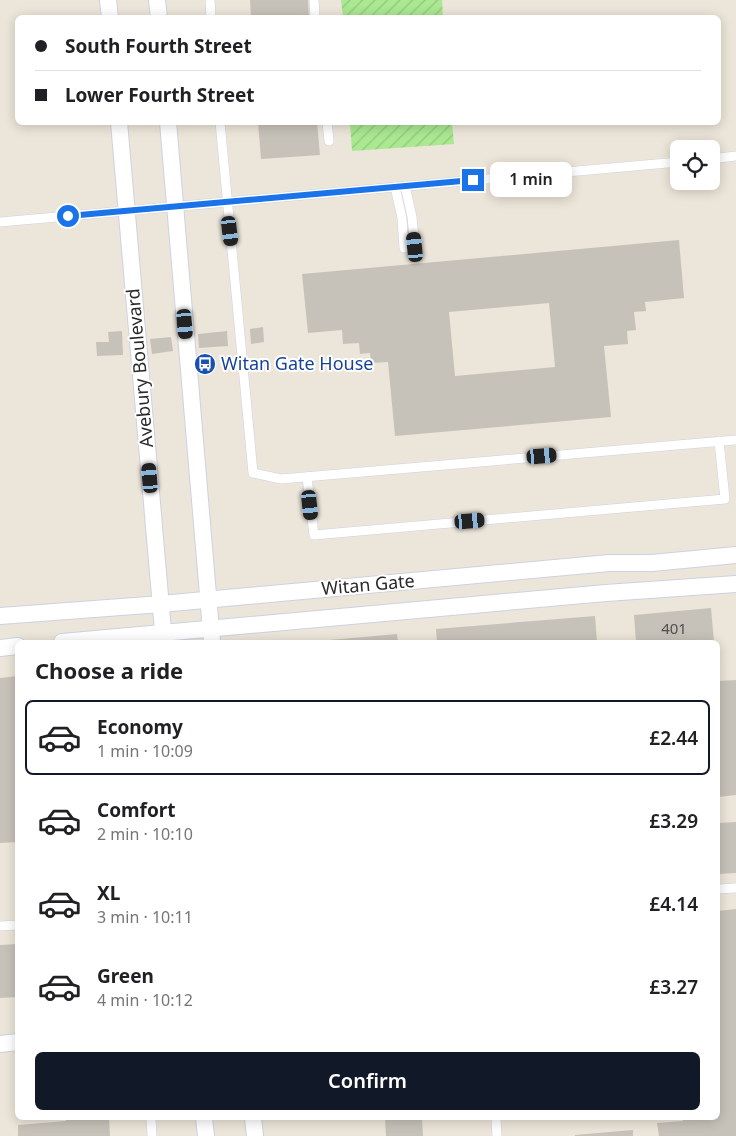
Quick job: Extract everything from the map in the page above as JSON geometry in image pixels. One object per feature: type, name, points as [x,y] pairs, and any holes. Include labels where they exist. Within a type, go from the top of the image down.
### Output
[{"type":"street","points":[[108,0],[110,15]]},
{"type":"street","points":[[157,0],[159,15]]},
{"type":"street","name":"Avebury Boulevard","points":[[119,125],[164,638]]},
{"type":"street","points":[[168,125],[212,636]]},
{"type":"street","name":"Witan Gate","points":[[0,616],[161,604],[208,598],[610,563],[652,563],[736,556]]},
{"type":"street","name":"Witan Gate","points":[[113,640],[212,636],[606,593],[736,584]]},
{"type":"street","points":[[0,648],[15,646]]},
{"type":"street","points":[[0,1044],[15,1042]]},
{"type":"street","points":[[204,1120],[206,1136]]},
{"type":"street","points":[[253,1120],[255,1136]]},
{"type":"lane","points":[[210,0],[211,15]]},
{"type":"lane","points":[[314,0],[315,15]]},
{"type":"lane","points":[[220,125],[253,473],[281,479],[736,440]]},
{"type":"lane","points":[[327,125],[329,141]]},
{"type":"lane","points":[[720,158],[736,156]]},
{"type":"lane","points":[[0,222],[670,163]]},
{"type":"lane","points":[[405,186],[412,217],[415,247]]},
{"type":"lane","points":[[395,188],[402,218],[404,248]]},
{"type":"lane","points":[[307,477],[314,535],[724,499],[719,441]]},
{"type":"lane","points":[[720,889],[736,888]]},
{"type":"lane","points":[[0,926],[15,925]]},
{"type":"lane","points":[[151,1120],[152,1136]]},
{"type":"lane","points":[[496,1120],[497,1136]]},
{"type":"green space","points":[[341,0],[442,0],[443,15],[343,15]]},
{"type":"green space","points":[[350,125],[452,125],[454,144],[352,151]]},
{"type":"building","points":[[250,0],[308,0],[309,15],[251,15]]},
{"type":"building","points":[[258,125],[317,125],[320,155],[261,159]]},
{"type":"building","points":[[679,240],[684,298],[645,302],[646,311],[634,312],[636,330],[627,331],[628,344],[604,346],[611,417],[395,436],[388,362],[371,363],[370,353],[360,354],[359,343],[343,344],[342,330],[308,333],[302,274]],"holes":[[[549,303],[555,367],[455,376],[449,312]]]},
{"type":"building","points":[[263,327],[264,342],[251,344],[250,329]]},
{"type":"building","points":[[122,331],[123,355],[97,356],[96,342],[109,342],[108,332]]},
{"type":"building","points":[[227,331],[228,346],[199,348],[198,334]]},
{"type":"building","points":[[171,337],[173,351],[152,354],[150,339]]},
{"type":"building","points":[[711,608],[714,640],[636,640],[634,615]]},
{"type":"building","points":[[595,616],[597,640],[437,640],[436,629]]},
{"type":"building","points":[[397,634],[398,640],[329,640]]},
{"type":"building","points":[[15,676],[15,842],[0,843],[0,678]]},
{"type":"building","points":[[736,680],[736,795],[720,797],[720,681]]},
{"type":"building","points":[[736,822],[736,873],[720,874],[720,823]]},
{"type":"building","points":[[736,909],[736,1136],[659,1136],[657,1123],[683,1120],[720,1120],[720,911]]},
{"type":"building","points":[[15,944],[15,997],[0,998],[0,945]]},
{"type":"building","points":[[109,1120],[110,1136],[18,1136],[18,1125]]},
{"type":"building","points":[[385,1120],[422,1120],[423,1136],[386,1136]]},
{"type":"building","points":[[633,1130],[633,1136],[575,1136],[575,1135]]},
{"type":"place","name":"Witan Gate House","points":[[205,364]]},
{"type":"route","points":[[68,216],[473,180]]}]
